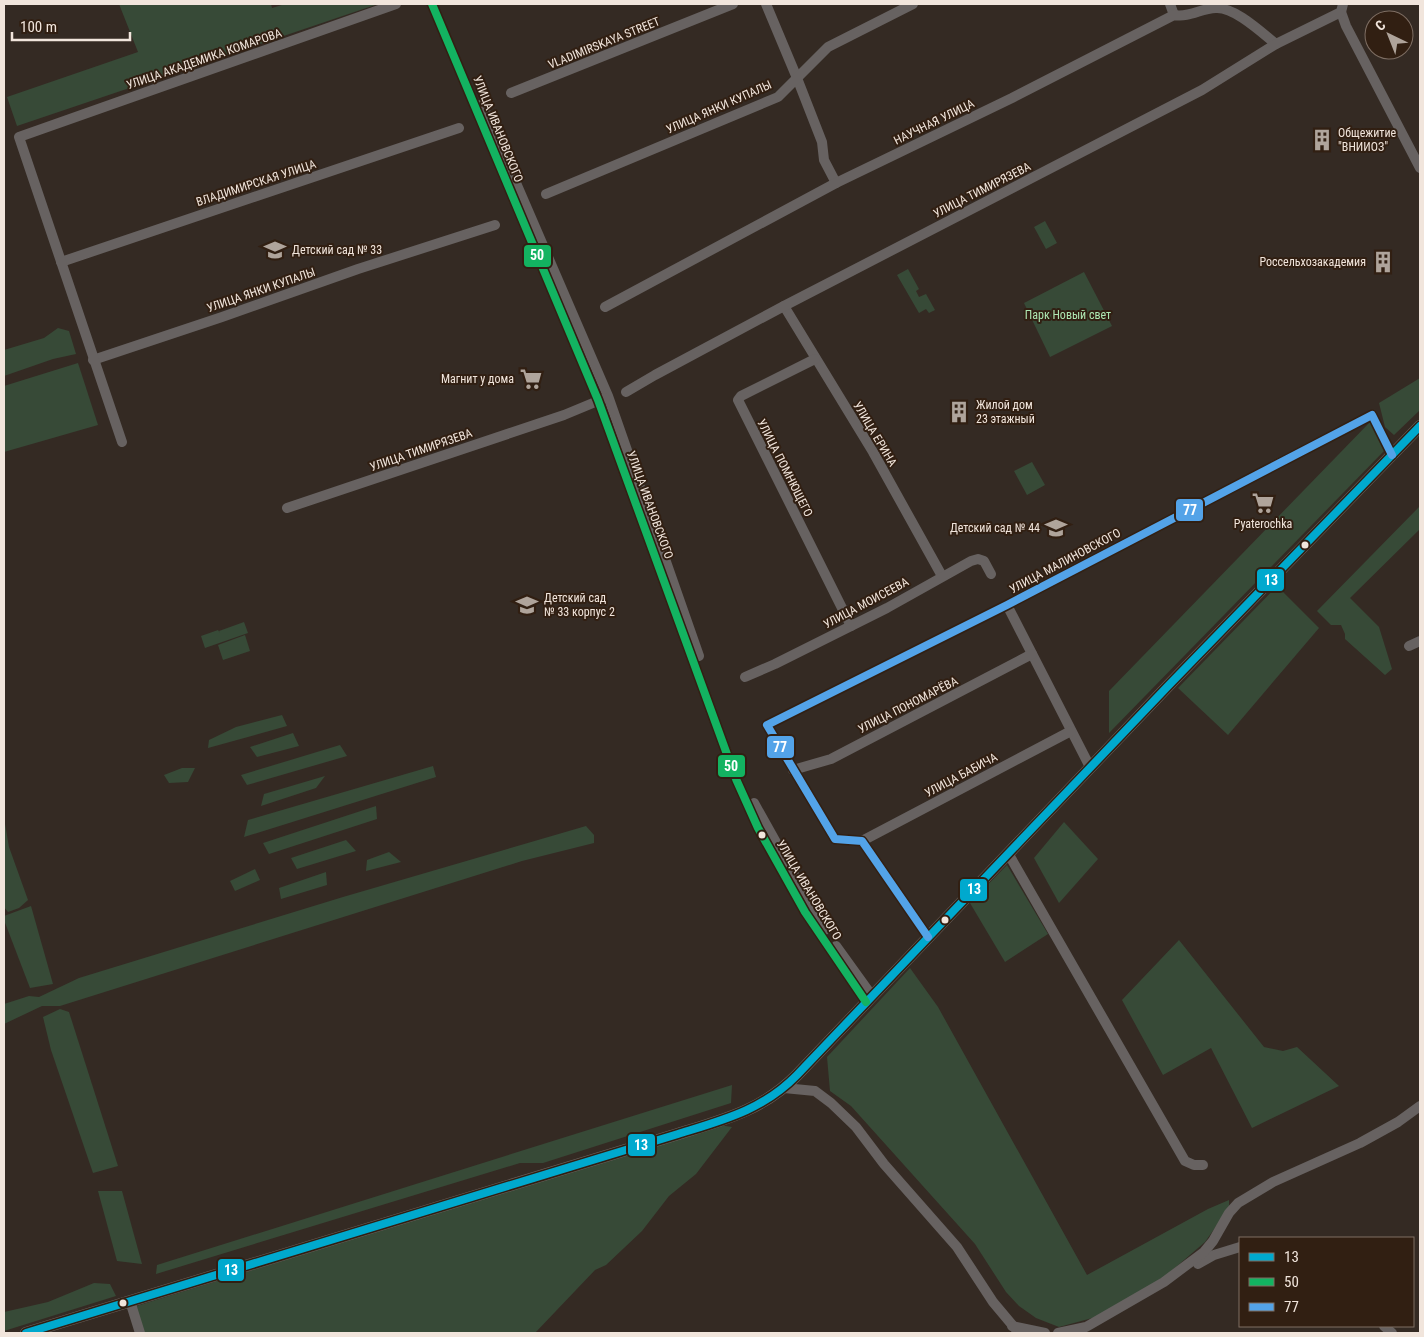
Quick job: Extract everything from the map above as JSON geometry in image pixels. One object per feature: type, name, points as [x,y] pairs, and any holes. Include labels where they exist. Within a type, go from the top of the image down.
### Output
[{"type":"main road","points":[[26,1333],[728,1118],[763,1102],[784,1088],[1420,426]]},
{"type":"street","name":"УЛИЦА АКАДЕМИКА КОМАРОВА","points":[[61,262],[19,136],[396,4]]},
{"type":"street","name":"УЛИЦА ИВАНОВСКОГО","points":[[432,4],[603,398]]},
{"type":"street","name":"УЛИЦА ИВАНОВСКОГО","points":[[439,4],[603,398],[740,775],[752,801],[826,932],[869,999]]},
{"type":"street","name":"VLADIMIRSKAYA STREET","points":[[511,94],[734,4]]},
{"type":"street","points":[[766,4],[822,142],[824,160],[836,183]]},
{"type":"street","name":"УЛИЦА ЯНКИ КУПАЛЫ","points":[[546,194],[778,97],[828,47],[913,4]]},
{"type":"street","points":[[1170,4],[1174,15]]},
{"type":"street","name":"НАУЧНАЯ УЛИЦА","points":[[605,308],[836,183],[1012,98],[1174,15],[1183,17],[1217,8],[1222,9],[1245,20],[1276,44]]},
{"type":"street","name":"УЛИЦА ТИМИРЯЗЕВА","points":[[626,392],[784,306],[1202,90],[1276,44],[1342,8]]},
{"type":"street","points":[[1342,8],[1346,26],[1420,168]]},
{"type":"street","name":"ВЛАДИМИРСКАЯ УЛИЦА","points":[[61,262],[459,128]]},
{"type":"street","name":"УЛИЦА ЯНКИ КУПАЛЫ","points":[[94,360],[358,269],[495,225]]},
{"type":"street","points":[[61,262],[122,442]]},
{"type":"street","name":"УЛИЦА ЕРИНА","points":[[784,306],[873,452],[942,576]]},
{"type":"street","name":"УЛИЦА ПОМНЮЩЕГО","points":[[815,359],[741,396],[738,400],[851,626]]},
{"type":"street","name":"УЛИЦА ТИМИРЯЗЕВА","points":[[287,508],[564,415],[603,398]]},
{"type":"street","name":"УЛИЦА МАЛИНОВСКОГО","points":[[793,770],[767,725],[1007,605],[1372,416],[1392,455]]},
{"type":"street","name":"УЛИЦА МОИСЕЕВА","points":[[745,677],[887,608],[942,576],[978,559],[984,561],[991,574]]},
{"type":"street","points":[[1007,605],[1090,768]]},
{"type":"street","points":[[1409,646],[1420,641]]},
{"type":"street","name":"УЛИЦА ПОНОМАРЁВА","points":[[793,770],[831,759],[1032,654]]},
{"type":"street","name":"УЛИЦА БАБИЧА","points":[[862,842],[1072,731]]},
{"type":"street","points":[[793,770],[835,839],[862,842],[928,937]]},
{"type":"street","points":[[1008,853],[1186,1161],[1194,1165],[1203,1165]]},
{"type":"street","points":[[784,1088],[815,1091],[831,1103],[856,1127],[884,1164],[957,1246],[993,1302],[1011,1326],[1019,1333]]},
{"type":"street","points":[[1164,1282],[1204,1252],[1213,1241],[1229,1213],[1238,1203],[1273,1182],[1360,1143],[1398,1122],[1420,1106]]},
{"type":"street","points":[[1058,1333],[1086,1327],[1214,1255],[1239,1247]]},
{"type":"street","points":[[130,1302],[140,1333]]},
{"type":"street","points":[[1011,1326],[1045,1333]]},
{"type":"green space","points":[[119,4],[271,4],[272,8],[285,4],[378,4],[17,126],[7,97],[138,52]]},
{"type":"green space","points":[[1045,221],[1057,243],[1046,249],[1034,227]]},
{"type":"green space","points":[[908,269],[919,289],[916,291],[919,297],[926,294],[935,310],[929,313],[926,309],[919,313],[897,275]]},
{"type":"green space","name":"Парк Новый свет","points":[[1084,272],[1112,326],[1050,357],[1024,303]]},
{"type":"green space","points":[[58,328],[69,331],[76,354],[53,359],[4,376],[4,350],[44,338]]},
{"type":"green space","points":[[78,363],[98,425],[4,452],[4,386]]},
{"type":"green space","points":[[1420,378],[1420,410],[1394,435],[1385,427],[1379,403]]},
{"type":"green space","points":[[1370,422],[1384,451],[1109,733],[1109,691]]},
{"type":"green space","points":[[1032,462],[1045,485],[1027,495],[1014,471]]},
{"type":"green space","points":[[1420,506],[1420,529],[1350,598],[1379,627],[1392,669],[1385,675],[1345,639],[1341,625],[1331,625],[1317,611]]},
{"type":"green space","points":[[1277,586],[1319,628],[1228,735],[1178,688]]},
{"type":"green space","points":[[244,622],[248,633],[205,648],[201,636],[218,630],[220,633],[219,631]]},
{"type":"green space","points":[[245,635],[250,651],[223,660],[218,645]]},
{"type":"green space","points":[[282,715],[287,726],[208,748],[209,740],[236,727]]},
{"type":"green space","points":[[293,733],[299,746],[257,757],[250,747]]},
{"type":"green space","points":[[340,745],[347,756],[247,785],[241,775]]},
{"type":"green space","points":[[433,766],[436,777],[244,837],[248,820]]},
{"type":"green space","points":[[182,768],[195,768],[188,782],[169,783],[164,775]]},
{"type":"green space","points":[[325,776],[316,788],[261,806],[264,794]]},
{"type":"green space","points":[[376,806],[377,819],[269,854],[263,843]]},
{"type":"green space","points":[[4,818],[9,847],[28,900],[19,908],[8,912],[4,907]]},
{"type":"green space","points":[[1064,822],[1098,859],[1059,903],[1034,858]]},
{"type":"green space","points":[[586,826],[594,835],[594,843],[522,861],[60,1006],[42,1006],[4,1024],[4,1004],[29,996],[39,997],[79,978],[343,897]]},
{"type":"green space","points":[[346,840],[356,851],[297,869],[291,858]]},
{"type":"green space","points":[[389,852],[401,862],[366,871],[367,860]]},
{"type":"green space","points":[[1007,865],[1048,934],[1005,962],[970,903]]},
{"type":"green space","points":[[255,869],[260,880],[235,891],[230,881]]},
{"type":"green space","points":[[326,872],[327,885],[281,899],[279,888]]},
{"type":"green space","points":[[31,906],[53,984],[30,988],[4,916]]},
{"type":"green space","points":[[1179,940],[1264,1047],[1283,1051],[1297,1047],[1339,1086],[1252,1128],[1211,1048],[1163,1075],[1122,1000]]},
{"type":"green space","points":[[910,968],[938,1007],[1087,1275],[1208,1209],[1229,1200],[1229,1208],[1205,1242],[1162,1279],[1096,1317],[1059,1327],[1036,1318],[1019,1306],[1006,1292],[975,1244],[851,1106],[830,1091],[827,1057]]},
{"type":"green space","points":[[60,1009],[69,1012],[118,1166],[93,1173],[51,1050],[43,1017]]},
{"type":"green space","points":[[732,1085],[731,1103],[543,1163],[520,1163],[156,1274],[157,1265]]},
{"type":"green space","points":[[719,1125],[732,1127],[696,1174],[669,1196],[642,1231],[606,1265],[595,1270],[535,1333],[140,1333],[130,1308]]},
{"type":"green space","points":[[98,1191],[122,1191],[142,1264],[117,1261]]},
{"type":"green space","points":[[94,1283],[110,1284],[116,1296],[4,1331],[4,1312],[48,1302]]},
{"type":"transit line","name":"50","points":[[432,4],[598,400],[736,779],[758,828],[805,912],[866,1002]]},
{"type":"transit line","name":"77","points":[[928,937],[862,841],[835,839],[767,725],[1007,605],[1372,415],[1392,455]]},
{"type":"transit line","name":"13","points":[[26,1333],[711,1124],[742,1112],[770,1097],[797,1075],[1168,686],[1420,426]]},
{"type":"place","name":"Общежитие \"ВНИИОЗ\"","points":[[1322,140]]},
{"type":"place","name":"Детский сад № 33","points":[[275,250]]},
{"type":"place","name":"Россельхозакадемия","points":[[1383,262]]},
{"type":"place","name":"Магнит у дома","points":[[531,379]]},
{"type":"place","name":"Жилой дом 23 этажный","points":[[959,412]]},
{"type":"place","name":"Pyaterochka","points":[[1263,503]]},
{"type":"place","name":"Детский сад № 44","points":[[1056,528]]},
{"type":"place","name":"Детский сад № 33 корпус 2","points":[[527,605]]}]
